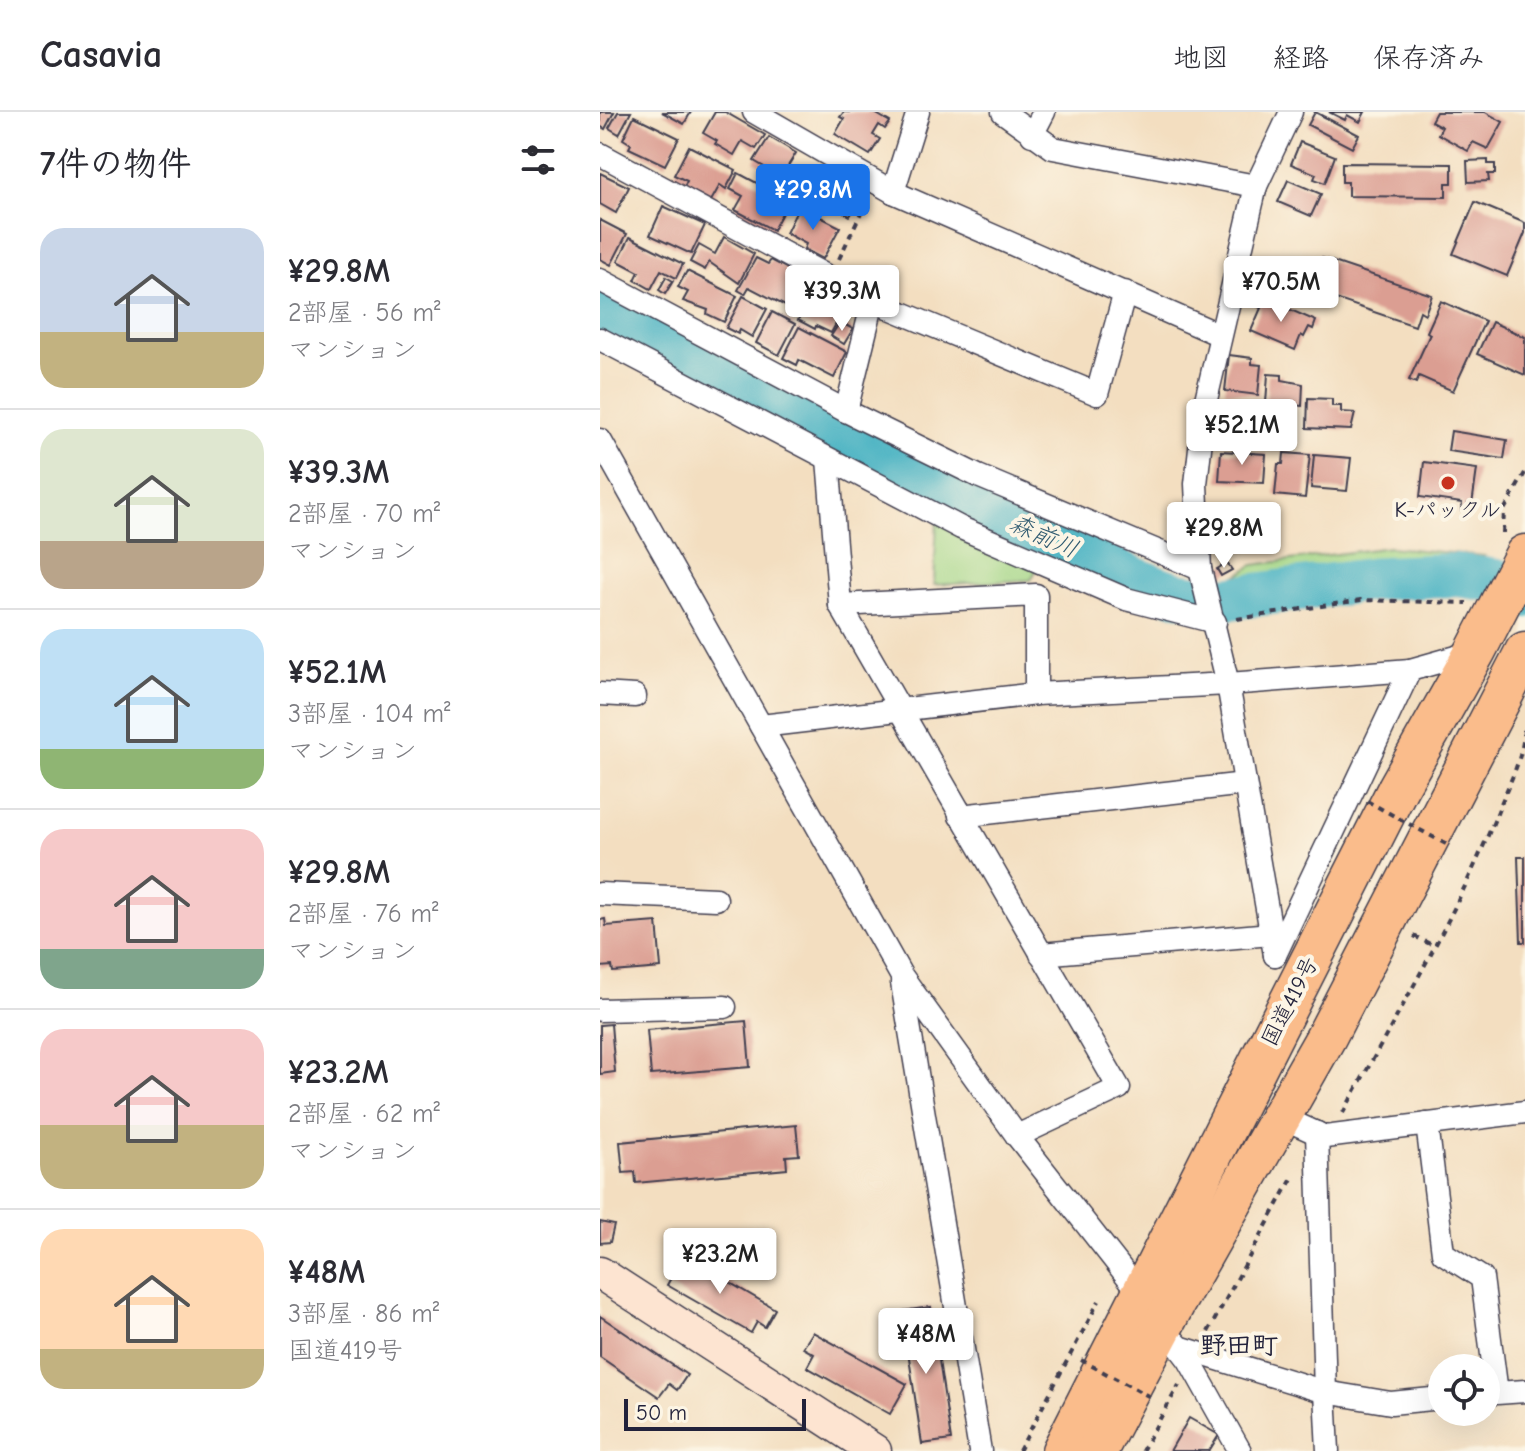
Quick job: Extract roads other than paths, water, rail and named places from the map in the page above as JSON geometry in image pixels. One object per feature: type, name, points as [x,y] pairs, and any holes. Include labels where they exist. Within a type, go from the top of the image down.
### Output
[{"type":"highway","name":"国道419号","points":[[1062,1451],[1165,1325],[1398,788],[1494,614],[1514,547]]},
{"type":"highway","name":"国道419号","points":[[1097,1451],[1326,1037],[1525,652]]},
{"type":"street","points":[[754,112],[884,187],[1220,335]]},
{"type":"street","points":[[884,187],[918,112]]},
{"type":"street","points":[[1003,112],[1053,148],[1256,186]]},
{"type":"street","points":[[1032,135],[1044,112]]},
{"type":"street","points":[[1291,112],[1256,186],[1205,404],[1196,484],[1200,569],[1228,684],[1275,955],[1410,670]]},
{"type":"street","points":[[600,154],[873,301],[1097,394],[1125,292]]},
{"type":"street","points":[[600,280],[846,411],[978,476],[1200,569]]},
{"type":"street","points":[[846,411],[873,301]]},
{"type":"street","points":[[600,339],[961,528],[1126,599],[1215,622]]},
{"type":"street","points":[[600,440],[901,975],[1017,1136],[1165,1325],[1240,1451]]},
{"type":"street","points":[[828,459],[840,605],[1119,1088],[1017,1136]]},
{"type":"street","points":[[840,605],[1036,595],[1036,694]]},
{"type":"street","points":[[761,726],[1036,694],[1410,670],[1475,652]]},
{"type":"street","points":[[600,694],[635,696]]},
{"type":"street","points":[[960,816],[1245,784]]},
{"type":"street","points":[[600,894],[716,899]]},
{"type":"street","points":[[1041,954],[1271,934]]},
{"type":"street","points":[[901,975],[980,1451]]},
{"type":"street","points":[[600,1010],[725,1007]]},
{"type":"street","points":[[1281,1117],[1325,1137],[1525,1112]]},
{"type":"street","points":[[1427,1124],[1443,1253],[1482,1278],[1489,1354]]},
{"type":"street","points":[[1317,1133],[1328,1451]]},
{"type":"street","points":[[600,1273],[875,1451]]},
{"type":"street","points":[[1165,1325],[1325,1392],[1391,1403],[1428,1399]]},
{"type":"street","points":[[1500,1393],[1525,1391]]},
{"type":"waterway","name":"森前川","points":[[600,310],[971,504],[1138,580],[1177,594],[1217,600],[1385,578],[1457,575],[1497,581],[1525,596]]},
{"type":"place","name":"K-パックル","points":[[1448,483]]},
{"type":"district","name":"野田町","points":[[1239,1345]]}]
